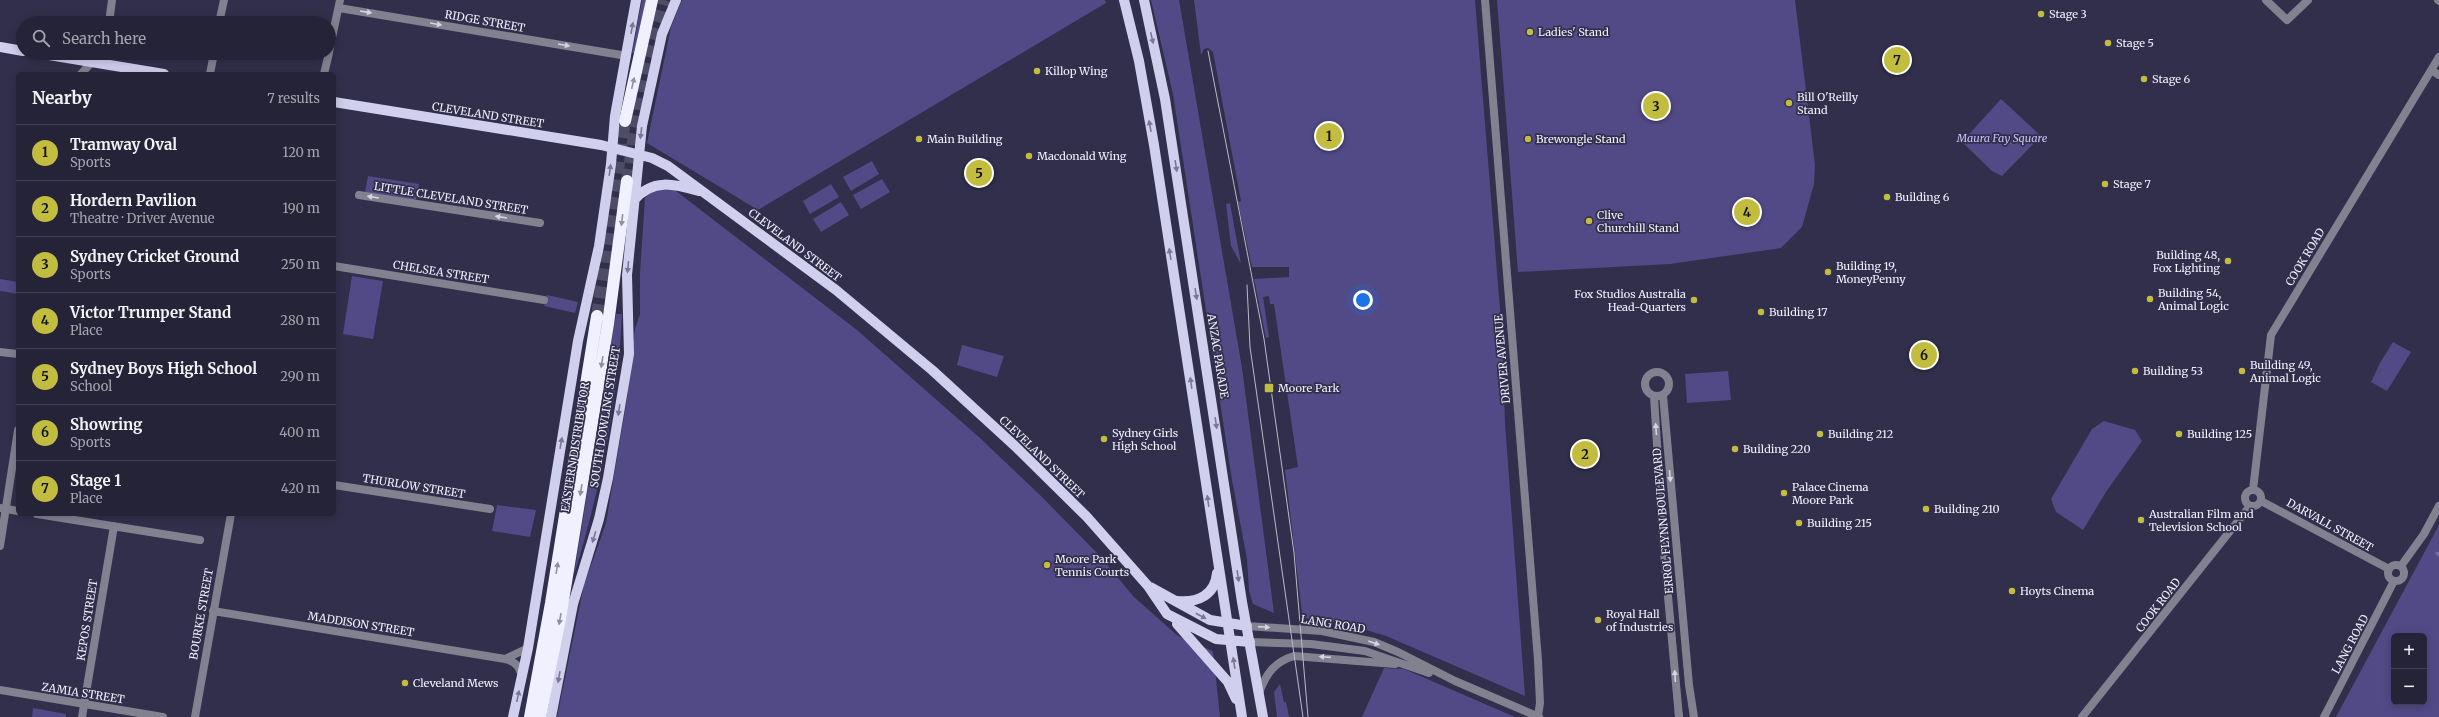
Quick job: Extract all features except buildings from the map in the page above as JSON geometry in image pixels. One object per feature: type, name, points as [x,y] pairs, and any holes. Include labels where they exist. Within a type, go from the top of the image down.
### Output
[{"type":"highway","points":[[625,121],[652,0]]},
{"type":"highway","name":"EASTERN DISTRIBUTOR","points":[[540,717],[560,619],[608,324],[627,181]]},
{"type":"highway","name":"EASTERN DISTRIBUTOR","points":[[530,717],[550,611],[597,316]]},
{"type":"main road","points":[[513,717],[528,648],[578,341],[599,246],[615,116],[636,0]]},
{"type":"main road","name":"SOUTH DOWLING STREET","points":[[551,717],[573,604],[604,499],[629,354],[627,275],[642,126],[662,34],[676,0]]},
{"type":"main road","points":[[1124,0],[1139,61],[1154,144],[1242,714]]},
{"type":"main road","name":"ANZAC PARADE","points":[[1144,0],[1165,98],[1247,626],[1263,717]]},
{"type":"main road","points":[[0,47],[16,50]]},
{"type":"main road","points":[[81,60],[152,72]]},
{"type":"main road","name":"CLEVELAND STREET","points":[[336,102],[612,148],[639,155],[668,166],[836,290],[927,366],[1015,446],[1088,517],[1148,586],[1167,614],[1216,639],[1250,642]]},
{"type":"main road","points":[[634,200],[646,189],[657,184],[678,185],[701,191]]},
{"type":"main road","points":[[1177,601],[1192,601],[1206,596],[1214,586],[1218,566]]},
{"type":"main road","name":"CLEVELAND STREET","points":[[1148,586],[1210,620],[1247,626]]},
{"type":"main road","points":[[1167,614],[1228,682],[1242,714]]},
{"type":"street","points":[[110,16],[112,0]]},
{"type":"street","points":[[221,16],[224,0]]},
{"type":"street","name":"DRIVER AVENUE","points":[[1485,0],[1538,660],[1540,703],[1539,717]]},
{"type":"street","points":[[2266,0],[2287,20],[2308,0]]},
{"type":"street","points":[[336,21],[340,4]]},
{"type":"street","name":"RIDGE STREET","points":[[340,4],[627,56]]},
{"type":"street","name":"COOK ROAD","points":[[2253,490],[2271,335],[2439,57]]},
{"type":"street","points":[[210,72],[213,60]]},
{"type":"street","points":[[324,72],[327,60]]},
{"type":"street","points":[[83,72],[93,62]]},
{"type":"street","points":[[2431,70],[2439,75]]},
{"type":"street","name":"LITTLE CLEVELAND STREET","points":[[359,195],[540,223]]},
{"type":"street","name":"CHELSEA STREET","points":[[336,266],[544,300]]},
{"type":"street","points":[[0,352],[16,354]]},
{"type":"street","points":[[1658,372],[1665,374],[1669,381],[1668,389],[1663,395],[1654,396],[1646,388],[1646,381],[1650,374],[1658,372]]},
{"type":"street","name":"ERROL FLYNN BOULEVARD","points":[[1663,395],[1689,685],[1694,717]]},
{"type":"street","name":"ERROL FLYNN BOULEVARD","points":[[1654,396],[1679,716]]},
{"type":"street","points":[[0,546],[3,509],[16,441]]},
{"type":"street","name":"THURLOW STREET","points":[[336,485],[490,509]]},
{"type":"street","points":[[2253,490],[2260,494],[2261,501],[2255,506],[2250,506],[2245,497],[2253,490]]},
{"type":"street","name":"DARVALL STREET","points":[[2261,501],[2389,569]]},
{"type":"street","name":"COOK ROAD","points":[[2082,717],[2250,506]]},
{"type":"street","points":[[2401,566],[2424,534],[2439,506]]},
{"type":"street","points":[[3,509],[16,511]]},
{"type":"street","points":[[50,516],[200,540]]},
{"type":"street","name":"BOURKE STREET","points":[[195,717],[231,516]]},
{"type":"street","name":"KEPOS STREET","points":[[82,717],[114,526]]},
{"type":"street","points":[[2393,565],[2401,566],[2404,576],[2399,581],[2394,581],[2388,576],[2389,569],[2393,565]]},
{"type":"street","name":"LANG ROAD","points":[[2324,717],[2383,606],[2394,581]]},
{"type":"street","name":"MADDISON STREET","points":[[213,611],[506,659]]},
{"type":"street","name":"LANG ROAD","points":[[1247,626],[1322,631],[1356,637],[1398,652],[1455,681],[1539,717]]},
{"type":"street","name":"LANG ROAD","points":[[1250,642],[1311,644],[1348,648],[1374,653],[1455,681]]},
{"type":"street","points":[[506,659],[528,648]]},
{"type":"street","points":[[1259,693],[1264,679],[1274,666],[1294,656],[1364,660],[1408,666]]},
{"type":"street","points":[[506,659],[513,661],[519,667],[522,676]]},
{"type":"street","name":"ZAMIA STREET","points":[[0,690],[163,717]]},
{"type":"green space","points":[[642,0],[646,0],[634,53],[632,53]]},
{"type":"green space","points":[[682,0],[1105,0],[1106,3],[758,210],[647,143],[671,27]]},
{"type":"green space","points":[[1151,0],[1179,0],[1242,368],[1274,613],[1253,604],[1249,591],[1247,559],[1232,480],[1173,94]]},
{"type":"green space","points":[[1194,0],[1475,0],[1502,334],[1505,423],[1525,696],[1386,636],[1346,624],[1305,618],[1305,613],[1302,613],[1285,470],[1298,467],[1274,304],[1270,304],[1269,296],[1263,297],[1269,337],[1266,338],[1254,279],[1289,277],[1289,267],[1252,267],[1238,202],[1241,201],[1213,52],[1208,48],[1204,49],[1201,55]]},
{"type":"green space","points":[[1497,0],[1795,0],[1815,165],[1814,184],[1802,227],[1781,248],[1670,264],[1518,272]]},
{"type":"green space","name":"Maura Fay Square","points":[[2001,99],[2041,136],[2002,176],[1992,171],[1962,142]]},
{"type":"green space","points":[[872,161],[879,174],[851,191],[843,177]]},
{"type":"green space","points":[[368,176],[419,184],[416,201],[365,193]]},
{"type":"green space","points":[[882,179],[890,192],[861,209],[853,195]]},
{"type":"green space","points":[[831,184],[839,197],[810,214],[803,201]]},
{"type":"green space","points":[[666,188],[676,191],[857,330],[980,438],[1041,496],[1099,555],[1134,597],[1178,636],[1213,651],[1220,717],[557,717],[584,585],[606,523],[627,399],[635,329],[640,314],[640,273],[645,198],[655,190]]},
{"type":"green space","points":[[841,202],[849,215],[821,232],[813,219]]},
{"type":"green space","points":[[1230,203],[1241,264],[1231,246],[1226,204]]},
{"type":"green space","points":[[352,276],[383,281],[373,339],[343,334]]},
{"type":"green space","points":[[0,279],[16,282],[16,294],[0,291]]},
{"type":"green space","points":[[547,295],[578,302],[575,313],[544,306]]},
{"type":"green space","points":[[616,314],[622,314],[620,347],[612,413],[600,478],[574,575]]},
{"type":"green space","points":[[2393,342],[2411,352],[2387,391],[2371,382],[2380,363]]},
{"type":"green space","points":[[962,345],[1004,356],[997,377],[957,365]]},
{"type":"green space","points":[[1728,371],[1731,400],[1687,403],[1685,374]]},
{"type":"green space","points":[[2104,421],[2135,430],[2142,441],[2106,492],[2083,530],[2056,512],[2051,499],[2092,429]]},
{"type":"green space","points":[[497,505],[536,510],[530,537],[492,531]]},
{"type":"green space","points":[[2439,525],[2439,717],[2336,717]]},
{"type":"green space","points":[[1384,668],[1404,669],[1515,717],[1362,717]]},
{"type":"green space","points":[[1280,684],[1289,717],[1277,717],[1274,692]]},
{"type":"green space","points":[[33,708],[66,714],[66,717],[32,717]]},
{"type":"tunnel","points":[[627,181],[645,65],[664,0]]},
{"type":"tunnel","points":[[597,316],[625,121]]},
{"type":"tram line","points":[[1208,51],[1264,339],[1294,553],[1308,717]]},
{"type":"tram line","points":[[1247,285],[1250,347],[1303,717]]},
{"type":"place","name":"Stage 3","points":[[2041,14]]},
{"type":"place","name":"Ladies' Stand","points":[[1530,32]]},
{"type":"place","name":"Stage 5","points":[[2108,43]]},
{"type":"place","name":"Stage 1","points":[[1897,60]]},
{"type":"place","name":"Killop Wing","points":[[1037,71]]},
{"type":"place","name":"Stage 6","points":[[2144,79]]},
{"type":"place","name":"Bill O'Reilly Stand","points":[[1789,103]]},
{"type":"place","name":"Sydney Cricket Ground","points":[[1656,106]]},
{"type":"place","name":"Tramway Oval","points":[[1329,136]]},
{"type":"place","name":"Main Building","points":[[919,139]]},
{"type":"place","name":"Brewongle Stand","points":[[1528,139]]},
{"type":"place","name":"Macdonald Wing","points":[[1029,156]]},
{"type":"place","name":"Sydney Boys High School","points":[[979,173]]},
{"type":"place","name":"Stage 7","points":[[2105,184]]},
{"type":"place","name":"Building 6","points":[[1887,197]]},
{"type":"place","name":"Victor Trumper Stand","points":[[1747,212]]},
{"type":"place","name":"Clive Churchill Stand","points":[[1589,221]]},
{"type":"place","name":"Building 48, Fox Lighting","points":[[2228,261]]},
{"type":"place","name":"Building 19, MoneyPenny","points":[[1828,272]]},
{"type":"place","name":"Building 54, Animal Logic","points":[[2150,299]]},
{"type":"place","name":"Fox Studios Australia Head-Quarters","points":[[1694,300]]},
{"type":"place","name":"Building 17","points":[[1761,312]]},
{"type":"place","name":"Showring","points":[[1924,355]]},
{"type":"place","name":"Building 53","points":[[2135,371]]},
{"type":"place","name":"Building 49, Animal Logic","points":[[2242,371]]},
{"type":"place","name":"Moore Park","points":[[1269,388]]},
{"type":"place","name":"Building 212","points":[[1820,434]]},
{"type":"place","name":"Building 125","points":[[2179,434]]},
{"type":"place","name":"Sydney Girls High School","points":[[1104,439]]},
{"type":"place","name":"Building 220","points":[[1735,449]]},
{"type":"place","name":"Hordern Pavilion","points":[[1585,454]]},
{"type":"place","name":"Palace Cinema Moore Park","points":[[1784,493]]},
{"type":"place","name":"Building 210","points":[[1926,509]]},
{"type":"place","name":"Australian Film and Television School","points":[[2141,520]]},
{"type":"place","name":"Building 215","points":[[1799,523]]},
{"type":"place","name":"Moore Park Tennis Courts","points":[[1047,565]]},
{"type":"place","name":"Hoyts Cinema","points":[[2012,591]]},
{"type":"place","name":"Royal Hall of Industries","points":[[1598,620]]},
{"type":"place","name":"Cleveland Mews","points":[[405,683]]}]
